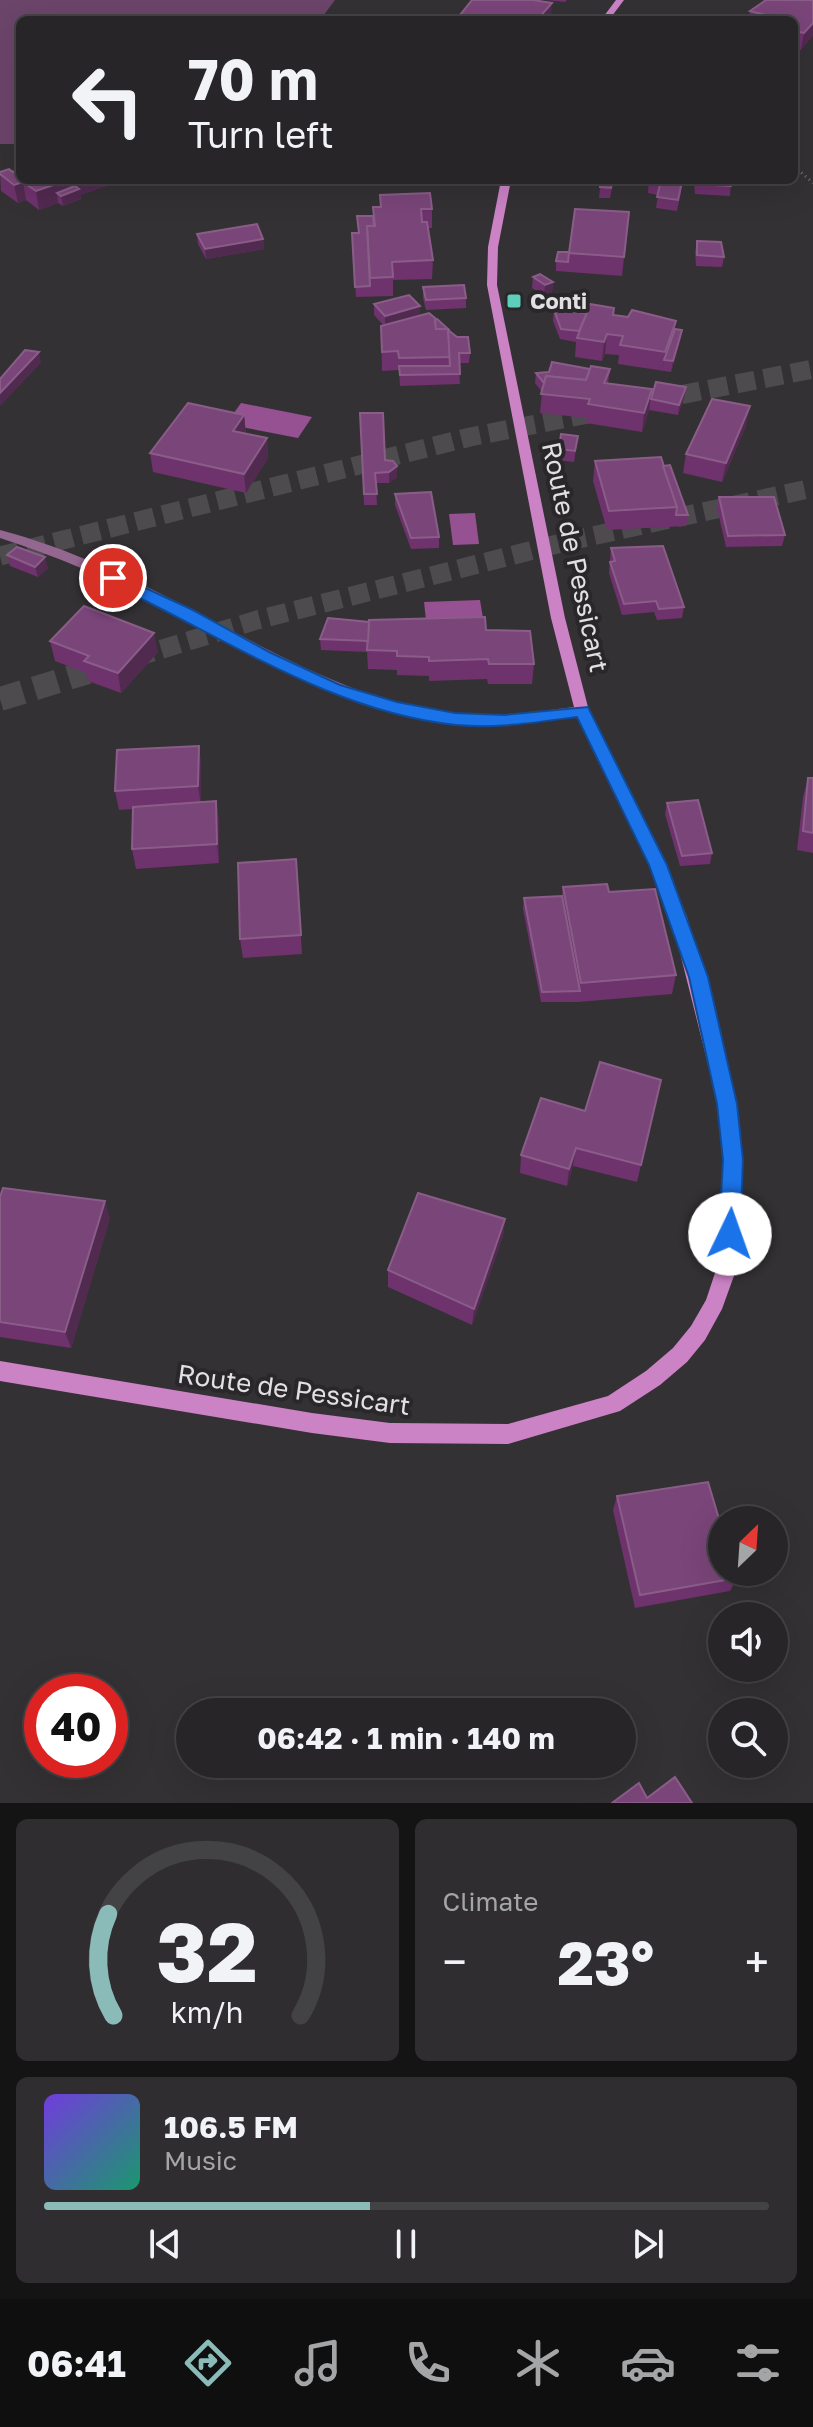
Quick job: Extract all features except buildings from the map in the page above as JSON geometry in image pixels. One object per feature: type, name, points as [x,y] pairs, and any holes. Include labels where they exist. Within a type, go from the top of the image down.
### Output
[{"type":"street","name":"Route de Pessicart","points":[[0,1371],[390,1433],[508,1434],[613,1404],[653,1378],[680,1355],[698,1333],[715,1303],[725,1273],[733,1160],[727,1104],[698,977],[679,917],[658,865],[582,711],[558,618],[492,285],[493,247],[505,184]]},
{"type":"lane","points":[[0,534],[88,567],[188,613],[264,656],[334,688],[396,708],[455,719],[492,720],[582,711]]},
{"type":"path","points":[[798,170],[813,183]]},
{"type":"shaded area","points":[[0,0],[335,0],[323,16],[16,16],[16,144],[0,144]]},
{"type":"shaded area","points":[[241,403],[312,417],[298,438],[226,424]]},
{"type":"shaded area","points":[[475,513],[479,544],[453,545],[449,514]]},
{"type":"shaded area","points":[[480,600],[483,618],[426,620],[424,602]]},
{"type":"tunnel","points":[[654,400],[813,369]]},
{"type":"tunnel","points":[[0,556],[470,437],[603,411]]},
{"type":"tunnel","points":[[81,674],[257,620],[569,541],[813,488]]},
{"type":"tunnel","points":[[0,699],[88,672]]},
{"type":"place","name":"Conti","points":[[514,301]]},
{"type":"route","points":[[113,578],[188,613],[264,656],[334,688],[396,708],[455,719],[504,720],[582,711],[658,865],[698,977],[727,1104],[733,1160],[730,1234]]}]
